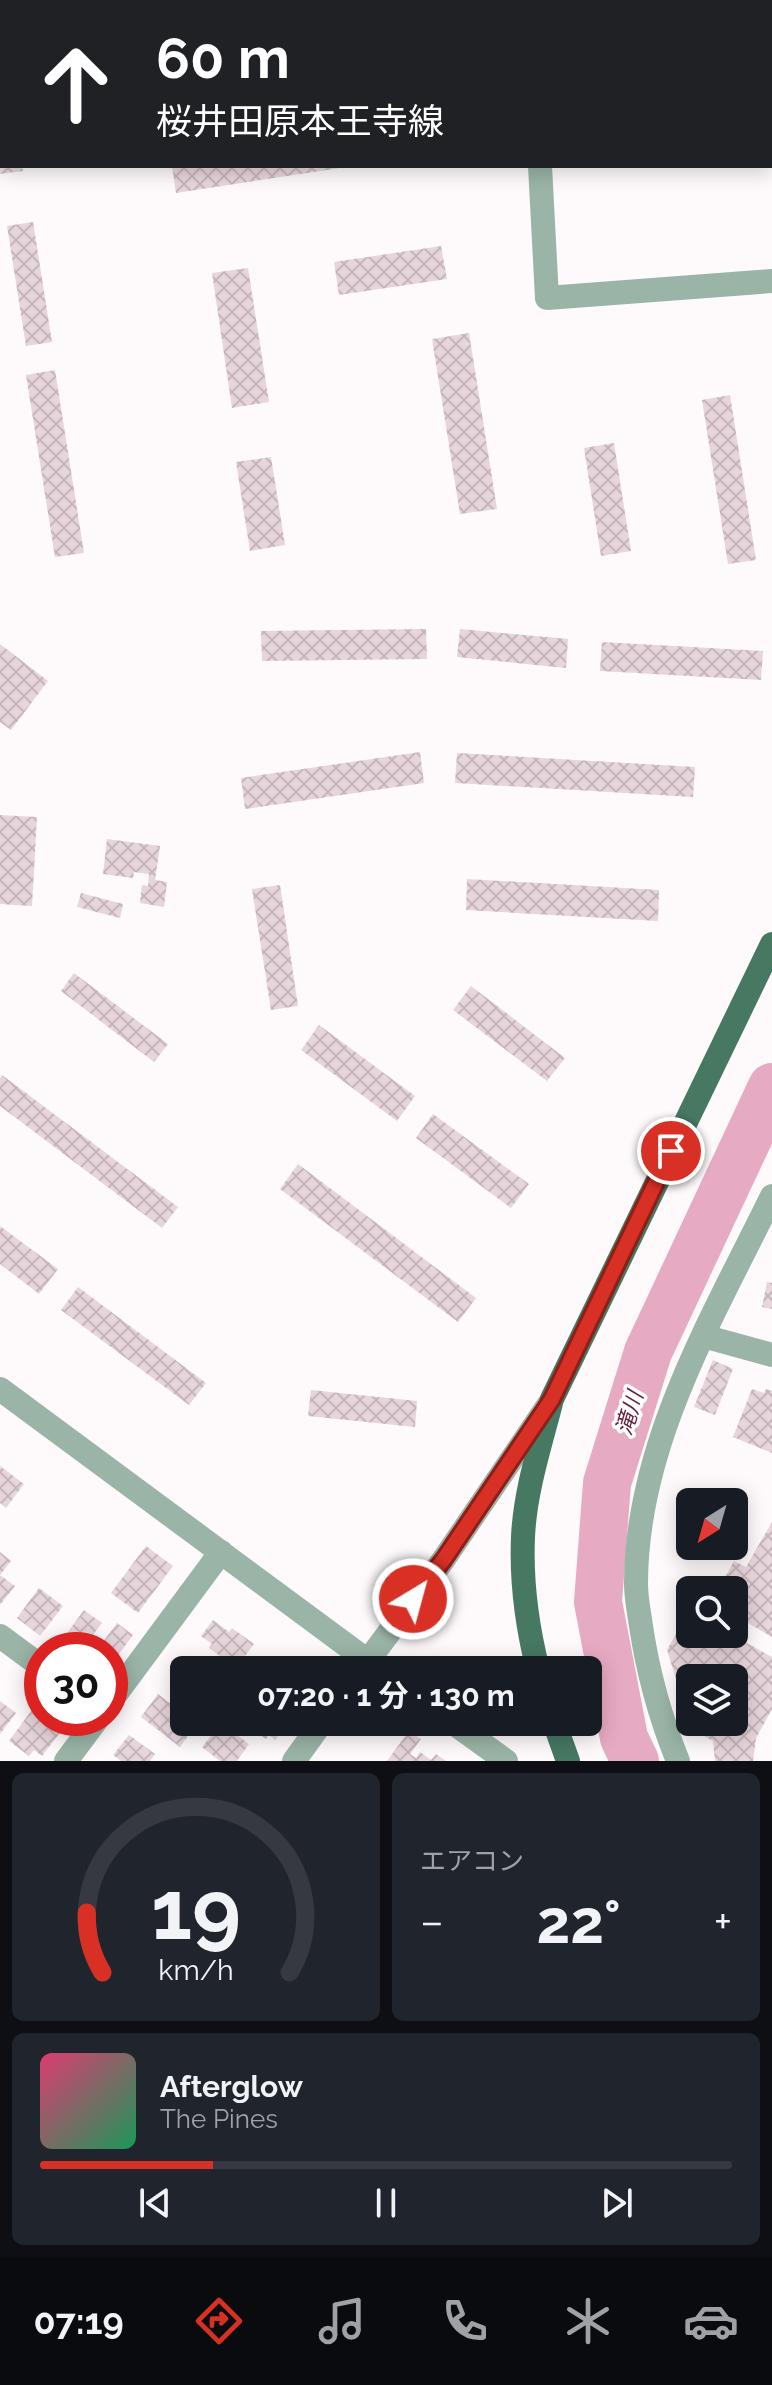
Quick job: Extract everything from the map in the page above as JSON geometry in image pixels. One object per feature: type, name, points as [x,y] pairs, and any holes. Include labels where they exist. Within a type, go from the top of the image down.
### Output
[{"type":"main road","points":[[534,1656],[523,1591],[523,1534],[532,1476],[552,1399],[772,944]]},
{"type":"main road","points":[[559,1736],[568,1761]]},
{"type":"street","points":[[540,168],[547,298],[772,281]]},
{"type":"street","points":[[678,1761],[663,1725],[635,1587],[645,1491],[663,1435],[703,1336],[772,1196]]},
{"type":"street","points":[[703,1336],[772,1355]]},
{"type":"street","points":[[0,1389],[221,1552],[355,1656]]},
{"type":"street","points":[[377,1656],[552,1399]]},
{"type":"street","points":[[128,1678],[221,1552]]},
{"type":"street","points":[[0,1636],[24,1654]]},
{"type":"street","points":[[66,1761],[85,1736]]},
{"type":"street","points":[[294,1761],[312,1736]]},
{"type":"street","points":[[471,1736],[506,1761]]},
{"type":"building","points":[[0,168],[22,168],[23,171],[0,174]]},
{"type":"building","points":[[172,168],[340,168],[176,193]]},
{"type":"building","points":[[33,222],[52,342],[26,346],[7,226]]},
{"type":"building","points":[[441,246],[447,279],[339,295],[334,262]]},
{"type":"building","points":[[248,268],[269,402],[232,408],[212,273]]},
{"type":"building","points":[[469,333],[497,509],[460,514],[432,339]]},
{"type":"building","points":[[55,370],[84,553],[55,557],[26,375]]},
{"type":"building","points":[[730,395],[756,560],[728,564],[702,400]]},
{"type":"building","points":[[614,443],[631,551],[601,556],[584,448]]},
{"type":"building","points":[[271,457],[285,545],[250,551],[236,462]]},
{"type":"building","points":[[426,629],[427,659],[262,661],[261,631]]},
{"type":"building","points":[[460,629],[568,639],[566,668],[457,657]]},
{"type":"building","points":[[602,642],[763,651],[761,680],[600,671]]},
{"type":"building","points":[[0,644],[48,681],[11,730],[0,722]]},
{"type":"building","points":[[420,752],[424,783],[245,809],[241,778]]},
{"type":"building","points":[[457,753],[695,767],[693,797],[455,783]]},
{"type":"building","points":[[0,815],[37,817],[32,906],[0,904]]},
{"type":"building","points":[[107,839],[160,846],[155,880],[167,882],[164,907],[140,903],[142,885],[148,886],[149,874],[134,872],[133,878],[103,874]]},
{"type":"building","points":[[467,879],[659,890],[658,921],[466,910]]},
{"type":"building","points":[[280,885],[298,1006],[271,1010],[252,889]]},
{"type":"building","points":[[81,893],[123,904],[120,918],[77,907]]},
{"type":"building","points":[[74,973],[168,1044],[154,1062],[61,991]]},
{"type":"building","points":[[471,986],[565,1058],[547,1081],[453,1010]]},
{"type":"building","points":[[319,1025],[415,1096],[397,1121],[301,1050]]},
{"type":"building","points":[[2,1075],[178,1207],[162,1228],[0,1106]]},
{"type":"building","points":[[433,1114],[529,1184],[511,1208],[416,1138]]},
{"type":"building","points":[[298,1164],[476,1298],[458,1322],[280,1189]]},
{"type":"building","points":[[0,1226],[58,1269],[39,1294],[0,1264]]},
{"type":"building","points":[[767,1282],[772,1283],[772,1309],[762,1307]]},
{"type":"building","points":[[78,1287],[206,1383],[189,1405],[61,1310]]},
{"type":"building","points":[[713,1360],[733,1369],[715,1415],[694,1407]]},
{"type":"building","points":[[752,1389],[764,1393],[766,1389],[772,1391],[772,1453],[733,1437]]},
{"type":"building","points":[[311,1390],[417,1401],[415,1427],[308,1416]]},
{"type":"building","points":[[0,1466],[24,1484],[6,1508],[0,1503]]},
{"type":"building","points":[[772,1522],[772,1637],[748,1623],[748,1576],[726,1576],[734,1561],[746,1567]]},
{"type":"building","points":[[146,1546],[173,1566],[138,1613],[111,1593]]},
{"type":"building","points":[[0,1552],[11,1561],[0,1575]]},
{"type":"building","points":[[0,1575],[15,1586],[0,1605]]},
{"type":"building","points":[[39,1588],[63,1606],[43,1632],[35,1632],[17,1618]]},
{"type":"building","points":[[84,1610],[102,1623],[95,1632],[68,1632]]},
{"type":"building","points":[[213,1620],[229,1632],[232,1628],[254,1644],[245,1656],[220,1656],[209,1648],[212,1644],[201,1636]]},
{"type":"building","points":[[117,1623],[133,1635],[128,1642],[128,1632],[110,1632]]},
{"type":"building","points":[[676,1634],[676,1648],[748,1648],[748,1644],[772,1657],[772,1709],[756,1738],[753,1761],[715,1761],[713,1741],[704,1736],[748,1736],[748,1664],[676,1664],[676,1679],[667,1650]]},
{"type":"building","points":[[158,1694],[170,1703],[170,1736],[188,1736],[180,1747],[141,1717]]},
{"type":"building","points":[[0,1701],[16,1713],[0,1734]]},
{"type":"building","points":[[24,1721],[24,1736],[57,1736],[42,1756],[34,1750],[29,1756],[9,1741]]},
{"type":"building","points":[[129,1735],[155,1754],[150,1761],[121,1761],[113,1755]]},
{"type":"building","points":[[211,1736],[238,1736],[249,1744],[237,1761],[220,1761],[202,1747]]},
{"type":"building","points":[[405,1736],[416,1736],[421,1739],[410,1754],[416,1758],[420,1752],[431,1760],[436,1754],[446,1761],[387,1761]]},
{"type":"waterway","name":"滝川","points":[[635,1761],[624,1738],[598,1602],[607,1483],[648,1352],[772,1087]]},
{"type":"route","points":[[413,1599],[444,1559],[552,1399],[671,1151]]}]
